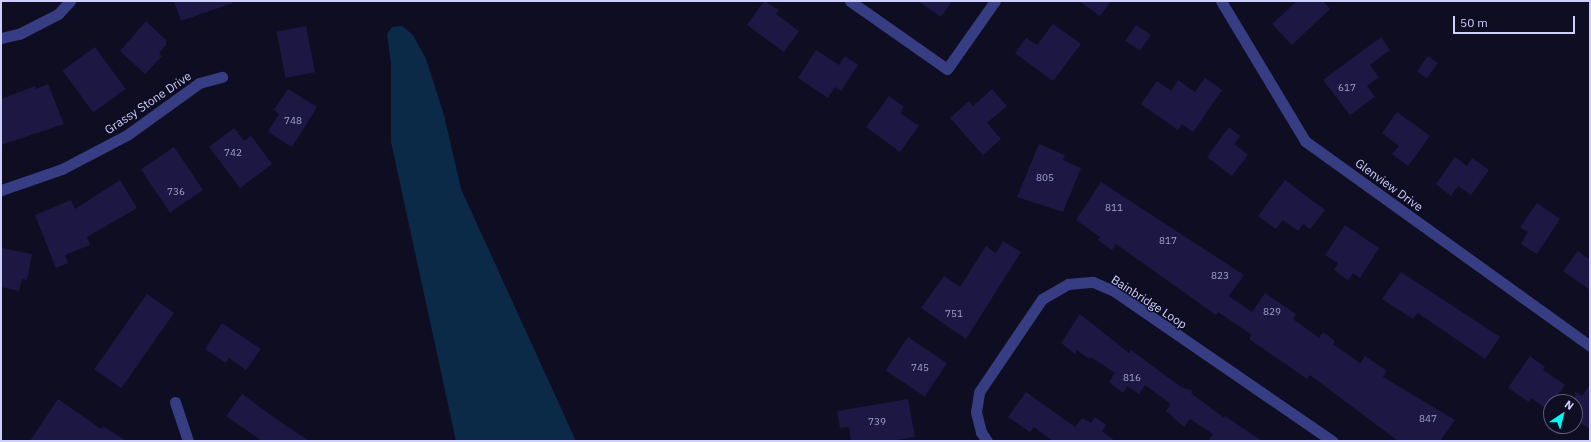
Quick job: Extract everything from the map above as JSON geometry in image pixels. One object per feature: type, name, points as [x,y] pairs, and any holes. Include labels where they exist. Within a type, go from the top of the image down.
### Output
[{"type":"street","points":[[1,38],[19,34],[58,14],[70,1]]},
{"type":"street","points":[[850,1],[947,69],[995,1]]},
{"type":"street","name":"Glenview Drive","points":[[1221,1],[1305,141],[1590,346]]},
{"type":"street","name":"Grassy Stone Drive","points":[[1,190],[62,168],[88,155],[127,135],[199,83],[222,77]]},
{"type":"street","name":"Bainbridge Loop","points":[[986,441],[980,432],[976,412],[979,392],[1042,299],[1052,290],[1068,284],[1093,282],[1114,291],[1332,441]]},
{"type":"street","points":[[175,402],[188,441]]},
{"type":"water","points":[[402,26],[413,35],[426,59],[444,115],[461,189],[576,441],[456,441],[391,142],[391,64],[387,34],[392,27]]},
{"type":"building","points":[[174,1],[232,1],[233,3],[181,21]]},
{"type":"building","points":[[764,1],[779,10],[776,14],[799,31],[784,52],[747,25]]},
{"type":"building","points":[[918,1],[952,1],[941,17]]},
{"type":"building","points":[[1079,1],[1111,1],[1100,16]]},
{"type":"building","points":[[1297,1],[1323,1],[1330,9],[1292,45],[1272,24]]},
{"type":"building","points":[[146,21],[166,40],[166,45],[159,53],[162,56],[145,74],[120,51]]},
{"type":"building","points":[[1053,24],[1081,44],[1053,81],[1015,53],[1026,38],[1037,45]]},
{"type":"building","points":[[1136,25],[1151,35],[1140,51],[1125,41]]},
{"type":"building","points":[[306,26],[315,72],[286,78],[277,32]]},
{"type":"building","points":[[1381,37],[1390,50],[1370,65],[1379,77],[1367,86],[1375,97],[1350,115],[1323,80]]},
{"type":"building","points":[[95,47],[126,89],[93,113],[63,71]]},
{"type":"building","points":[[816,50],[839,65],[845,56],[858,65],[841,91],[835,87],[828,98],[798,78]]},
{"type":"building","points":[[1428,56],[1438,63],[1427,78],[1417,72]]},
{"type":"building","points":[[1205,78],[1222,90],[1193,132],[1182,124],[1178,130],[1141,104],[1157,81],[1171,91],[1178,80],[1195,92]]},
{"type":"building","points":[[48,84],[64,124],[1,145],[1,99],[35,86],[36,89]]},
{"type":"building","points":[[288,89],[317,107],[292,147],[268,132],[279,114],[274,110]]},
{"type":"building","points":[[992,89],[1007,106],[987,123],[1001,139],[983,155],[950,118],[969,101],[973,106]]},
{"type":"building","points":[[889,96],[904,107],[900,113],[919,126],[900,152],[866,127]]},
{"type":"building","points":[[1397,112],[1430,136],[1408,166],[1392,154],[1399,146],[1382,133]]},
{"type":"building","points":[[1229,127],[1240,136],[1234,144],[1248,155],[1232,176],[1207,157]]},
{"type":"building","points":[[234,128],[244,141],[251,136],[272,164],[240,188],[209,147]]},
{"type":"building","points":[[1039,144],[1065,155],[1063,160],[1081,168],[1063,212],[1017,197]]},
{"type":"building","points":[[174,147],[203,190],[170,212],[141,169]]},
{"type":"building","points":[[1455,157],[1467,166],[1472,158],[1489,170],[1471,195],[1458,186],[1451,196],[1436,184]]},
{"type":"building","points":[[120,180],[137,208],[87,237],[90,245],[65,255],[68,263],[56,268],[35,215],[71,200],[75,209]]},
{"type":"building","points":[[1285,180],[1325,210],[1310,229],[1303,224],[1298,231],[1283,220],[1276,229],[1258,216]]},
{"type":"building","points":[[1101,182],[1244,275],[1229,296],[1252,312],[1265,293],[1296,314],[1293,319],[1319,338],[1323,332],[1335,341],[1333,344],[1360,363],[1365,356],[1387,371],[1383,377],[1455,420],[1440,441],[1398,441],[1310,375],[1307,379],[1249,339],[1252,335],[1218,312],[1216,315],[1116,244],[1112,250],[1098,240],[1100,237],[1076,220]]},
{"type":"building","points":[[1537,203],[1560,219],[1537,254],[1521,244],[1528,232],[1520,227]]},
{"type":"building","points":[[1345,225],[1379,248],[1360,278],[1353,273],[1348,280],[1334,270],[1338,263],[1325,255]]},
{"type":"building","points":[[1003,241],[1021,252],[966,339],[921,308],[944,276],[960,287],[986,246],[996,253]]},
{"type":"building","points":[[1,248],[32,254],[27,280],[22,279],[19,291],[1,287]]},
{"type":"building","points":[[1578,251],[1590,260],[1590,290],[1563,271]]},
{"type":"building","points":[[1401,272],[1500,337],[1485,359],[1418,313],[1413,319],[1382,299]]},
{"type":"building","points":[[147,294],[174,313],[121,388],[94,369]]},
{"type":"building","points":[[1080,314],[1129,353],[1131,350],[1181,387],[1193,391],[1191,393],[1224,418],[1225,416],[1262,441],[1208,441],[1213,434],[1190,419],[1184,427],[1166,411],[1171,404],[1145,385],[1139,394],[1127,386],[1123,393],[1109,382],[1115,373],[1091,357],[1089,359],[1077,350],[1075,354],[1061,343]]},
{"type":"building","points":[[222,323],[261,349],[246,370],[229,358],[226,363],[205,349]]},
{"type":"building","points":[[908,337],[947,363],[925,396],[886,370]]},
{"type":"building","points":[[1530,356],[1545,367],[1543,370],[1565,385],[1559,394],[1543,394],[1543,406],[1531,398],[1529,402],[1508,388]]},
{"type":"building","points":[[1590,385],[1590,429],[1583,424],[1583,395]]},
{"type":"building","points":[[1026,392],[1075,427],[1082,418],[1091,423],[1095,417],[1106,425],[1102,431],[1115,441],[1053,441],[1034,427],[1030,432],[1008,417]]},
{"type":"building","points":[[242,394],[309,441],[262,441],[226,416]]},
{"type":"building","points":[[58,399],[101,429],[103,426],[126,441],[30,441]]},
{"type":"building","points":[[908,399],[915,437],[890,441],[851,441],[849,427],[840,428],[837,411]]}]
